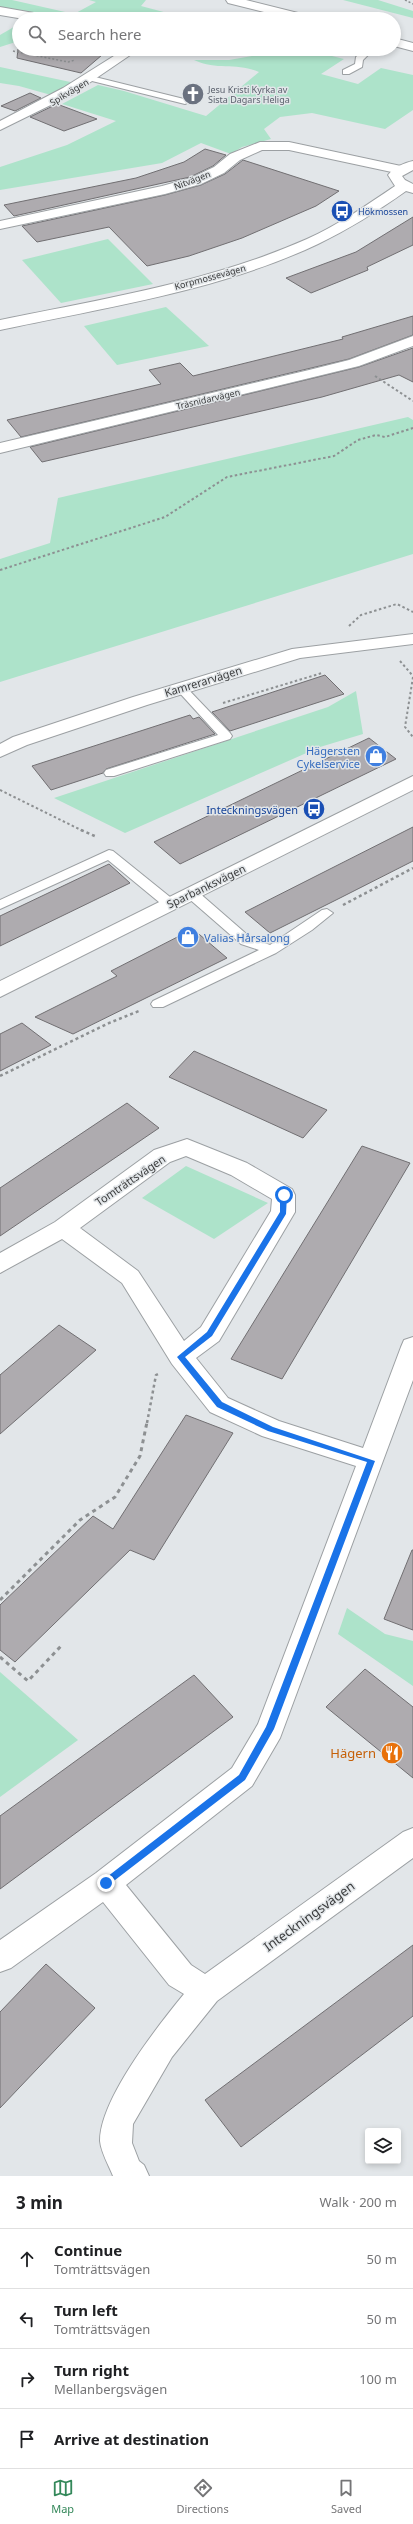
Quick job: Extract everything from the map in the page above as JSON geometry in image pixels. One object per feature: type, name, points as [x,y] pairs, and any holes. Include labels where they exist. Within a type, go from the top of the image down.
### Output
[{"type":"street","points":[[232,0],[279,12]]},
{"type":"street","points":[[256,12],[264,8]]},
{"type":"street","points":[[0,11],[12,13]]},
{"type":"street","points":[[401,44],[413,47]]},
{"type":"street","name":"Spikvägen","points":[[0,126],[47,104],[91,78],[122,56]]},
{"type":"street","name":"Nitvägen","points":[[0,225],[165,190],[196,181],[219,170],[235,157],[260,146],[289,146],[407,167]]},
{"type":"street","points":[[407,167],[395,175],[400,183],[409,187]]},
{"type":"street","name":"Korpmossevägen","points":[[0,326],[184,284],[253,265],[336,230],[368,213],[409,187]]},
{"type":"street","name":"Träsnidarvägen","points":[[0,448],[354,363],[413,342]]},
{"type":"street","name":"Kamrerarvägen","points":[[0,751],[20,740],[181,688],[298,653],[413,639]]},
{"type":"street","name":"Sparbanksvägen","points":[[0,990],[413,782]]},
{"type":"street","name":"Tomträttsvägen","points":[[0,1264],[63,1228],[162,1156],[187,1147],[239,1169],[284,1195],[283,1212],[210,1334],[181,1357]]},
{"type":"street","points":[[63,1228],[103,1255],[130,1277],[181,1357],[219,1404],[271,1429],[371,1461]]},
{"type":"street","points":[[0,1958],[106,1883],[242,1777],[270,1729],[413,1347]]},
{"type":"street","name":"Inteckningsvägen","points":[[133,2176],[127,2172],[116,2143],[118,2120],[161,2046],[206,1990],[413,1841]]},
{"type":"street","points":[[106,1883],[180,1975],[206,1990]]},
{"type":"lane","points":[[346,72],[358,64],[358,59],[362,56]]},
{"type":"lane","points":[[91,78],[185,102]]},
{"type":"lane","points":[[110,773],[226,736],[181,688]]},
{"type":"lane","points":[[0,904],[109,854],[170,904]]},
{"type":"lane","points":[[192,894],[246,941],[271,950]]},
{"type":"lane","points":[[158,1004],[271,950],[306,930],[328,913]]},
{"type":"path","points":[[405,0],[413,4]]},
{"type":"path","points":[[38,56],[68,62],[96,57],[118,59]]},
{"type":"path","points":[[354,363],[413,402]]},
{"type":"path","points":[[0,570],[165,517],[227,477],[334,456],[358,440],[376,435],[385,437],[413,428]]},
{"type":"path","points":[[361,615],[397,604],[413,612]]},
{"type":"path","points":[[210,719],[219,714],[222,704],[322,673]]},
{"type":"path","points":[[413,677],[405,727],[413,737]]},
{"type":"path","points":[[328,913],[413,868]]},
{"type":"path","points":[[0,1076],[109,1023],[158,1004]]},
{"type":"path","points":[[0,1600],[80,1520],[115,1497],[140,1456],[156,1375],[181,1357]]},
{"type":"path","points":[[0,1656],[28,1681],[61,1646]]},
{"type":"green space","points":[[0,0],[12,0],[65,12],[27,12],[0,7]]},
{"type":"green space","points":[[89,0],[146,0],[141,6],[164,12],[78,12],[96,2]]},
{"type":"green space","points":[[343,0],[378,0],[413,11],[413,18],[401,15],[401,12],[390,12]]},
{"type":"green space","points":[[12,28],[12,43],[0,47],[0,35]]},
{"type":"green space","points":[[252,56],[332,56],[344,59],[321,74],[358,84],[381,68],[413,75],[413,110],[385,129],[312,113],[280,117],[264,129],[271,139],[242,147],[231,154],[201,143],[162,163],[0,190],[0,167],[67,145],[116,121],[62,104],[98,85],[124,91],[206,116],[259,72],[243,67],[211,65],[194,60],[229,60]]},
{"type":"green space","points":[[0,67],[75,83],[51,95],[19,86],[0,83]]},
{"type":"green space","points":[[108,239],[153,284],[61,303],[22,260]]},
{"type":"green space","points":[[166,307],[209,346],[117,365],[84,326]]},
{"type":"green space","points":[[408,417],[413,420],[413,554],[0,682],[0,559],[50,543],[58,498]]},
{"type":"green space","points":[[356,691],[363,734],[320,747],[125,833],[54,798],[328,707]]},
{"type":"green space","points":[[186,1166],[268,1203],[214,1239],[142,1198]]},
{"type":"green space","points":[[347,1608],[385,1634],[413,1641],[413,1686],[338,1634]]},
{"type":"green space","points":[[0,1672],[78,1740],[0,1797]]},
{"type":"building","points":[[17,56],[101,56],[81,73],[17,58]]},
{"type":"building","points":[[30,93],[41,98],[15,111],[1,106]]},
{"type":"building","points":[[57,104],[97,119],[64,131],[30,117]]},
{"type":"building","points":[[205,149],[226,155],[213,166],[190,177],[14,216],[4,205],[136,178],[184,162]]},
{"type":"building","points":[[243,160],[339,191],[316,206],[242,238],[189,256],[147,266],[109,227],[37,242],[22,226],[165,195],[201,185],[225,174]]},
{"type":"building","points":[[413,217],[413,245],[367,267],[368,270],[311,293],[286,278],[356,252]]},
{"type":"building","points":[[413,316],[413,335],[349,359],[21,437],[7,420],[161,384],[149,370],[180,363],[193,376],[343,339],[342,337]]},
{"type":"building","points":[[413,348],[413,382],[399,375],[322,397],[42,462],[30,447],[359,367]]},
{"type":"building","points":[[325,675],[344,694],[230,731],[212,712]]},
{"type":"building","points":[[190,715],[193,719],[199,717],[215,734],[106,769],[103,773],[51,790],[32,766]]},
{"type":"building","points":[[369,738],[396,759],[180,864],[154,842]]},
{"type":"building","points":[[413,827],[413,861],[340,898],[270,933],[245,912]]},
{"type":"building","points":[[109,864],[130,883],[0,946],[0,916]]},
{"type":"building","points":[[193,929],[227,958],[73,1034],[35,1017],[117,976],[111,971]]},
{"type":"building","points":[[22,1023],[51,1045],[0,1071],[0,1034]]},
{"type":"building","points":[[194,1051],[327,1110],[303,1138],[169,1077]]},
{"type":"building","points":[[127,1103],[159,1128],[0,1236],[0,1188]]},
{"type":"building","points":[[362,1146],[410,1163],[282,1379],[231,1359]]},
{"type":"building","points":[[59,1325],[96,1350],[0,1434],[0,1375]]},
{"type":"building","points":[[186,1415],[233,1433],[154,1560],[130,1550],[15,1662],[0,1650],[0,1605],[93,1516],[113,1529]]},
{"type":"building","points":[[413,1550],[413,1630],[384,1619]]},
{"type":"building","points":[[365,1669],[413,1707],[413,1778],[326,1707]]},
{"type":"building","points":[[194,1675],[233,1717],[0,1889],[0,1816]]},
{"type":"building","points":[[413,1945],[413,2016],[241,2147],[205,2100]]},
{"type":"building","points":[[46,1964],[95,2008],[0,2108],[0,2012]]},
{"type":"place","name":"Jesu Kristi Kyrka av Sista Dagars Heliga","points":[[193,94]]},
{"type":"place","name":"Hökmossen","points":[[342,211]]},
{"type":"place","name":"Hägersten Cykelservice","points":[[376,756]]},
{"type":"place","name":"Inteckningsvägen","points":[[314,809]]},
{"type":"place","name":"Valias Hårsalong","points":[[188,937]]},
{"type":"place","name":"Hägern","points":[[392,1753]]},
{"type":"route","points":[[106,1883],[242,1777],[270,1729],[371,1461],[271,1429],[244,1418],[219,1404],[198,1381],[181,1357],[210,1334],[283,1212],[284,1195]]}]
